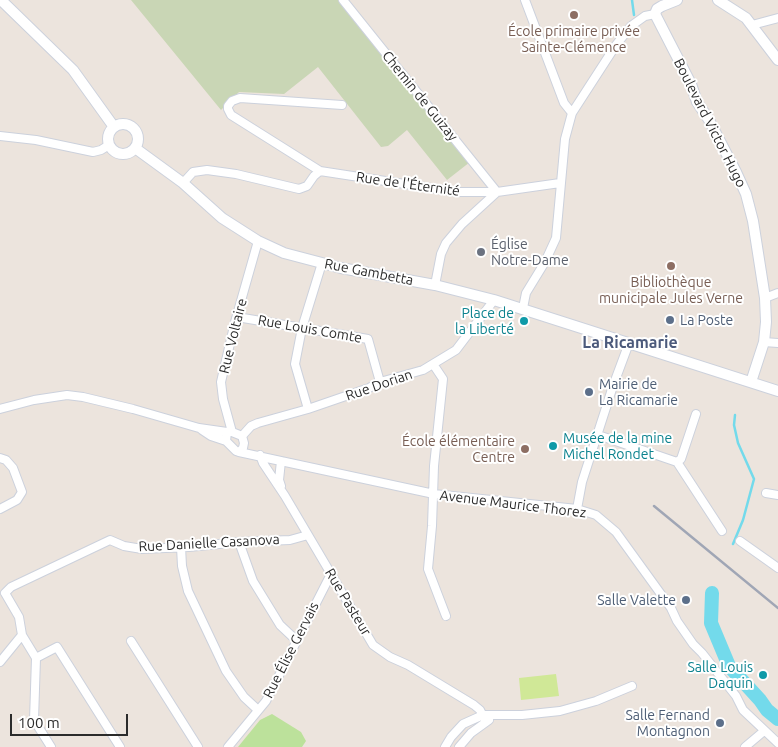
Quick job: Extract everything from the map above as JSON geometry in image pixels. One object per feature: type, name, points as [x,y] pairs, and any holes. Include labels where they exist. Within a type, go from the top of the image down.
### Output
[{"type":"main road","points":[[1,0],[74,70],[114,127]]},
{"type":"main road","points":[[655,14],[662,6],[676,0]]},
{"type":"main road","points":[[718,0],[746,18],[778,60]]},
{"type":"main road","name":"Boulevard Victor Hugo","points":[[655,14],[691,84],[697,102],[709,120],[746,194],[753,221],[765,298],[766,322],[764,342],[751,382]]},
{"type":"main road","points":[[123,124],[133,129],[138,140],[135,148],[128,154],[116,153],[109,145],[110,131],[114,127],[123,124]]},
{"type":"main road","name":"Rue Gambetta","points":[[135,148],[183,183],[222,218],[258,241],[284,253],[322,264],[435,285],[523,308],[778,391]]},
{"type":"street","name":"Chemin de Guizay","points":[[343,0],[497,192]]},
{"type":"street","points":[[525,0],[564,103],[572,113]]},
{"type":"street","points":[[523,308],[526,293],[545,262],[556,238],[565,139],[572,113],[616,45],[631,26],[644,16],[655,14]]},
{"type":"street","points":[[752,25],[778,18]]},
{"type":"street","name":"Rue de l'Éternité","points":[[342,105],[240,98],[232,101],[228,109],[231,115],[320,171],[457,192],[497,192],[560,182]]},
{"type":"street","points":[[0,136],[36,140],[92,152],[109,145]]},
{"type":"street","points":[[183,183],[193,172],[207,170],[236,174],[299,189],[307,186],[320,171]]},
{"type":"street","points":[[435,285],[441,254],[446,243],[462,224],[497,192]]},
{"type":"street","name":"Rue Voltaire","points":[[228,435],[221,382],[258,241]]},
{"type":"street","points":[[308,409],[295,364],[302,328],[322,264]]},
{"type":"street","points":[[765,298],[778,293]]},
{"type":"street","name":"Rue Dorian","points":[[243,440],[252,426],[308,409],[369,388],[380,382],[423,370],[456,350],[494,300]]},
{"type":"street","name":"Rue Louis Comte","points":[[237,316],[368,339],[380,382]]},
{"type":"street","points":[[764,342],[778,344]]},
{"type":"street","points":[[577,509],[579,494],[613,386],[629,343]]},
{"type":"street","points":[[432,364],[443,379],[434,466],[434,494],[428,569],[446,616]]},
{"type":"street","name":"Avenue Maurice Thorez","points":[[0,409],[34,400],[67,395],[83,397],[104,401],[198,428],[211,436],[228,435],[243,440],[260,455]]},
{"type":"street","points":[[676,462],[681,459],[696,414]]},
{"type":"street","points":[[598,434],[676,462],[722,531]]},
{"type":"street","points":[[228,435],[235,450],[239,452],[243,448],[243,440]]},
{"type":"street","name":"Avenue Maurice Thorez","points":[[239,452],[434,494],[577,509],[596,514],[616,532],[671,608],[677,621],[693,644],[736,696],[743,710],[778,743]]},
{"type":"street","name":"Rue Pasteur","points":[[260,455],[263,463],[285,496],[373,645],[390,657],[474,705],[485,719]]},
{"type":"street","points":[[0,458],[6,460],[12,468],[22,492],[17,500],[0,509]]},
{"type":"street","name":"Rue Pasteur","points":[[281,461],[279,480],[285,496]]},
{"type":"street","points":[[766,493],[778,495]]},
{"type":"street","name":"Rue Danielle Casanova","points":[[2,593],[110,540],[124,546],[142,549],[290,540],[308,535]]},
{"type":"street","points":[[740,541],[778,568]]},
{"type":"street","points":[[240,542],[253,581],[280,624],[297,641]]},
{"type":"street","points":[[181,548],[182,566],[188,591],[226,671],[244,697],[258,710]]},
{"type":"street","name":"Rue Élise Gervais","points":[[228,747],[266,700],[331,574]]},
{"type":"street","points":[[2,593],[19,617],[22,635],[36,658],[34,720],[51,747]]},
{"type":"street","points":[[0,662],[22,635]]},
{"type":"street","points":[[131,640],[198,747]]},
{"type":"street","points":[[36,658],[57,647],[120,747]]},
{"type":"street","points":[[445,747],[463,724],[500,715],[560,711],[596,701],[632,686]]},
{"type":"street","points":[[459,747],[485,719]]},
{"type":"street","points":[[746,747],[764,731]]},
{"type":"green space","points":[[131,0],[338,0],[470,162],[447,180],[407,130],[388,146],[381,147],[318,67],[284,94],[239,92],[221,110]]},
{"type":"green space","points":[[556,674],[559,696],[521,700],[519,678]]},
{"type":"green space","points":[[272,714],[301,732],[306,741],[302,747],[238,747],[260,720]]},
{"type":"waterway","points":[[632,0],[634,15]]},
{"type":"waterway","points":[[733,544],[743,520],[754,479],[738,443],[734,425],[735,415]]},
{"type":"waterway","points":[[712,593],[711,623],[729,666],[767,710],[778,719]]},
{"type":"railway","points":[[654,506],[778,608]]},
{"type":"place","name":"École primaire privée Sainte-Clémence","points":[[574,15]]},
{"type":"place","name":"Église Notre-Dame","points":[[481,252]]},
{"type":"place","name":"Bibliothèque municipale Jules Verne","points":[[671,266]]},
{"type":"place","name":"La Poste","points":[[670,320]]},
{"type":"place","name":"Place de la Liberté","points":[[524,321]]},
{"type":"place","name":"Mairie de La Ricamarie","points":[[589,392]]},
{"type":"place","name":"Musée de la mine Michel Rondet","points":[[553,446]]},
{"type":"place","name":"École élémentaire Centre","points":[[525,449]]},
{"type":"place","name":"Salle Valette","points":[[686,600]]},
{"type":"place","name":"Salle Louis Daquin","points":[[763,675]]},
{"type":"place","name":"Salle Fernand Montagnon","points":[[720,723]]},
{"type":"district","name":"La Ricamarie","points":[[630,343]]}]
